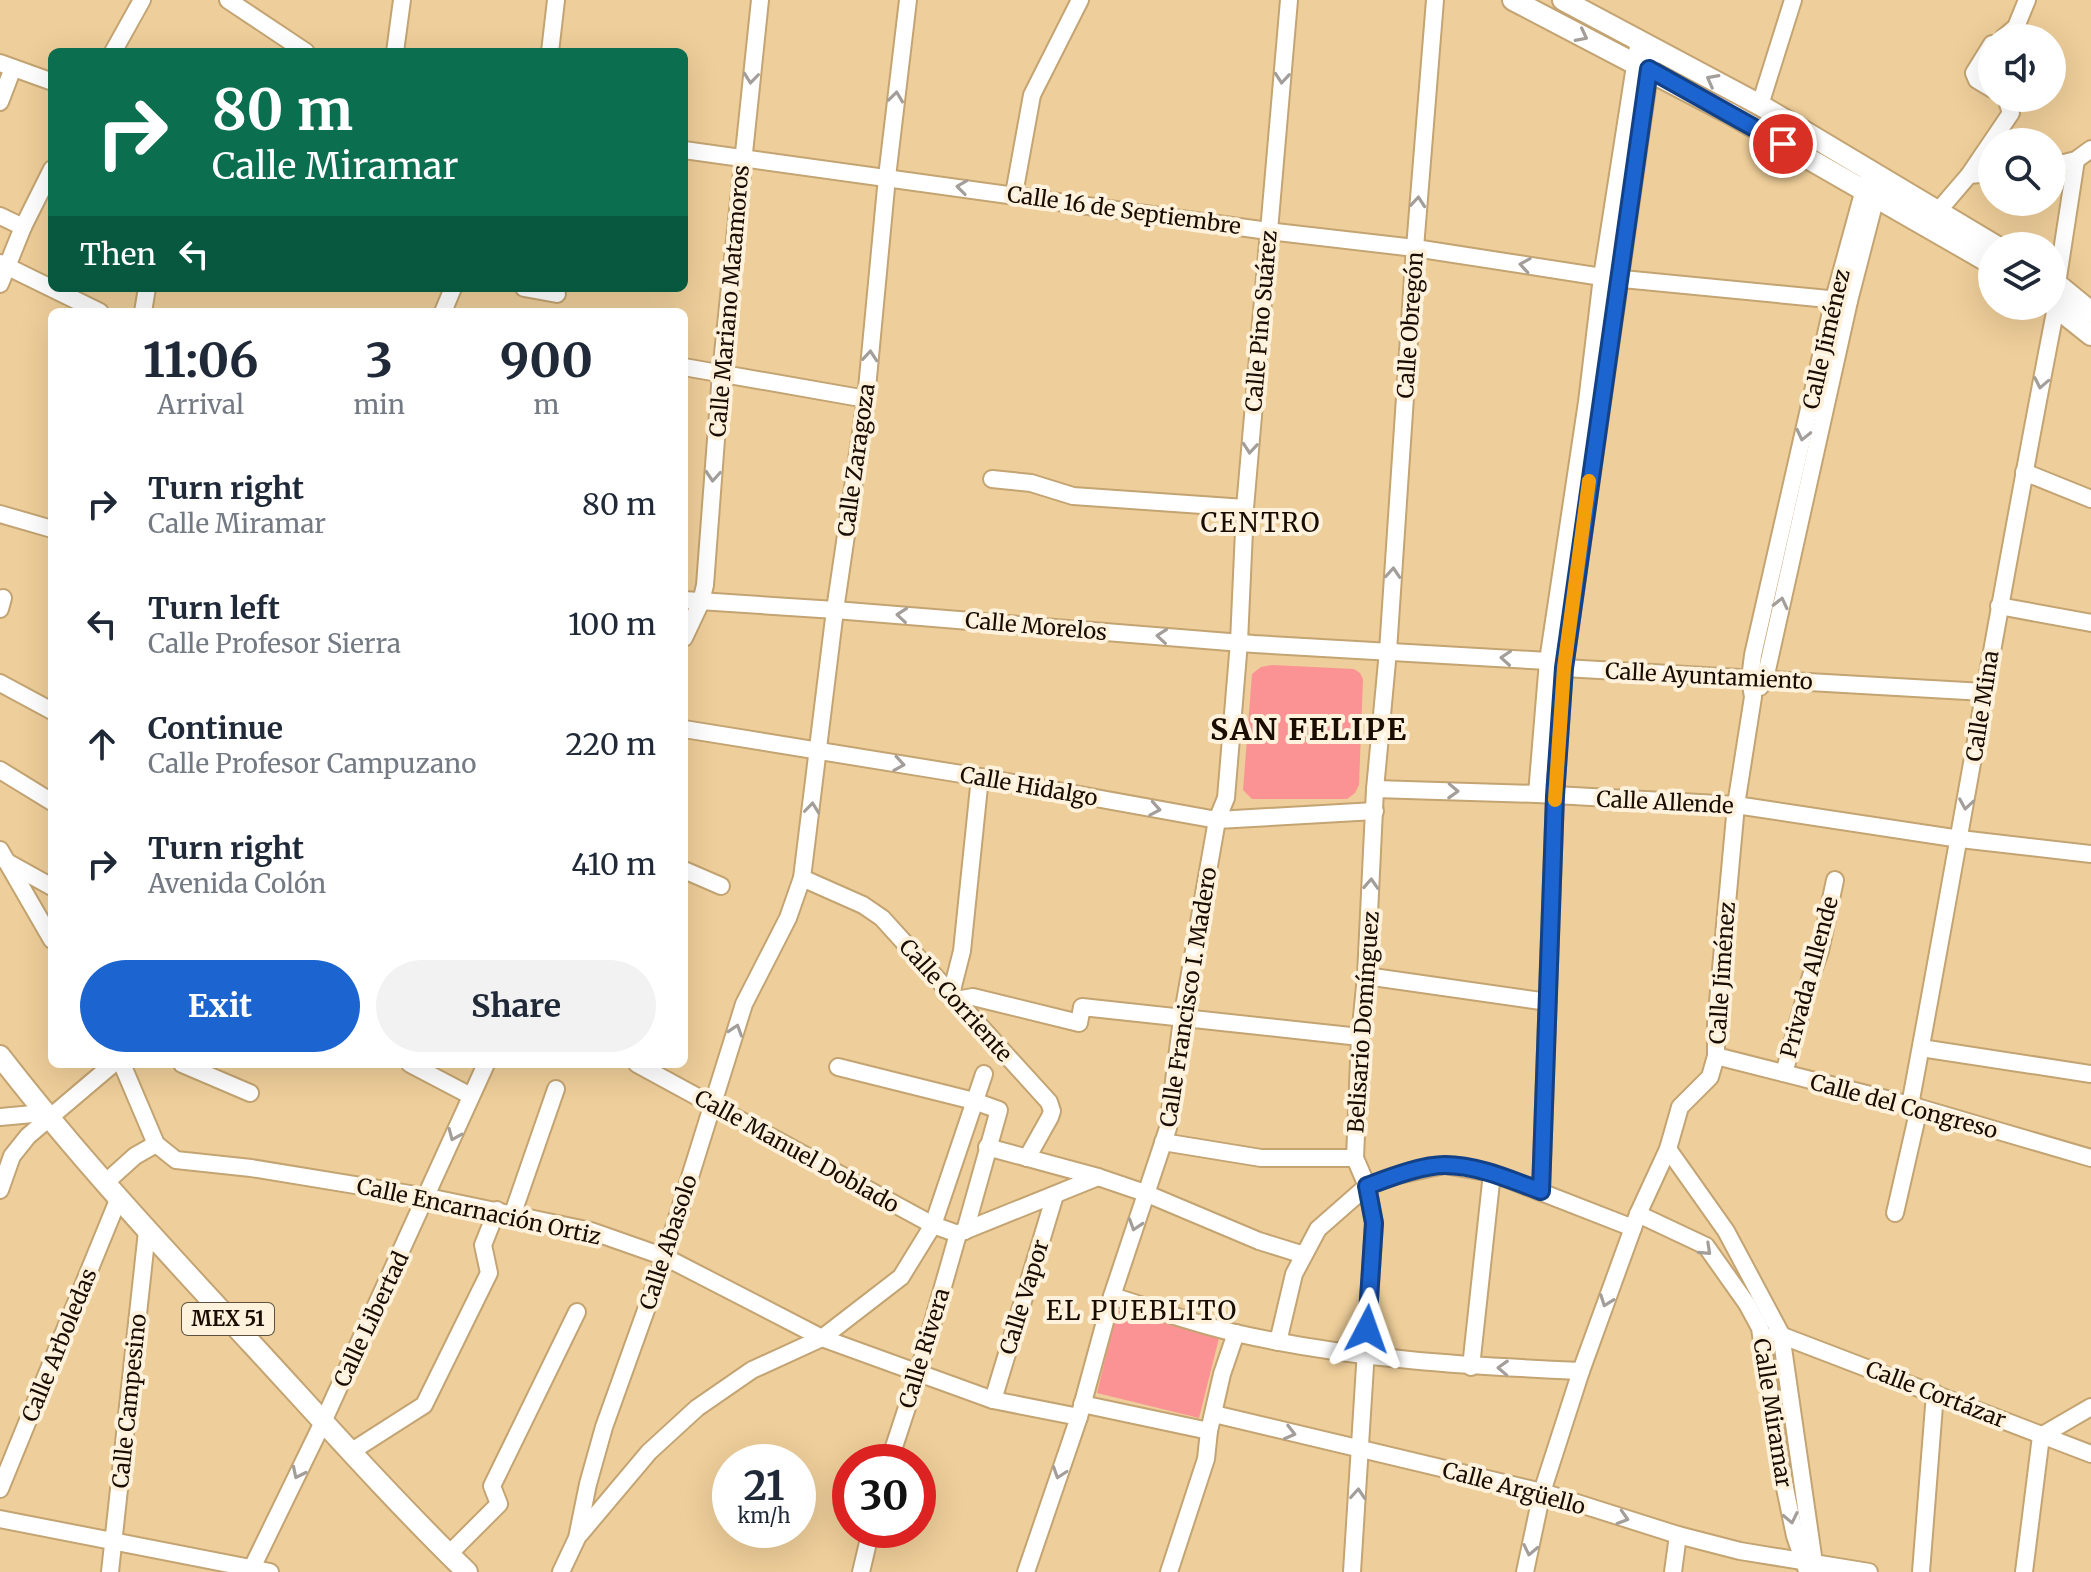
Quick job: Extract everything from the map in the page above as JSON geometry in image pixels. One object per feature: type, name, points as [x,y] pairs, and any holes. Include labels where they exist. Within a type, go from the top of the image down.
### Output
[{"type":"main road","points":[[1513,0],[1760,105],[1875,172],[1978,253]]},
{"type":"main road","points":[[1563,0],[1644,55],[1869,194],[1978,238]]},
{"type":"main road","points":[[2066,300],[2091,312]]},
{"type":"main road","points":[[2066,307],[2091,335]]},
{"type":"main road","name":"MEX 51","points":[[0,1056],[46,1116],[118,1200],[467,1572]]},
{"type":"street","points":[[115,48],[142,0]]},
{"type":"street","points":[[228,0],[300,48]]},
{"type":"street","points":[[396,48],[402,0]]},
{"type":"street","points":[[550,48],[556,0]]},
{"type":"street","name":"Calle Mariano Matamoros","points":[[688,622],[693,601],[705,585],[721,373],[760,0]]},
{"type":"street","name":"Calle Zaragoza","points":[[788,918],[800,882],[866,399],[908,0]]},
{"type":"street","points":[[1014,194],[1032,95],[1080,0]]},
{"type":"street","name":"Calle Pino Suárez","points":[[1239,642],[1245,508],[1289,0]]},
{"type":"street","name":"Calle Obregón","points":[[1388,651],[1435,0]]},
{"type":"street","points":[[1760,105],[1793,0]]},
{"type":"street","points":[[2017,24],[2027,0]]},
{"type":"street","points":[[1594,403],[1602,277],[1644,55]]},
{"type":"street","points":[[1537,794],[1594,403],[1620,279],[1644,55]]},
{"type":"street","points":[[0,102],[6,66],[48,80]]},
{"type":"street","points":[[1935,220],[2011,112]]},
{"type":"street","points":[[2066,162],[2076,160],[2091,149]]},
{"type":"street","name":"Calle 16 de Septiembre","points":[[688,150],[1268,231],[1415,248],[1602,277],[1842,300]]},
{"type":"street","name":"Calle Mina","points":[[2064,232],[2076,160]]},
{"type":"street","name":"Calle Jiménez","points":[[1525,1572],[1542,1492],[1635,1221],[1668,1149],[1680,1107],[1710,1077],[1716,1056],[1736,805],[1753,697],[1827,364],[1875,172]]},
{"type":"street","points":[[1969,175],[1978,174]]},
{"type":"street","points":[[0,284],[4,265],[48,177]]},
{"type":"street","points":[[0,216],[23,227]]},
{"type":"street","points":[[4,265],[48,287]]},
{"type":"street","points":[[59,292],[92,308]]},
{"type":"street","name":"Calle Mina","points":[[1895,1213],[1915,1107],[1921,1048],[2050,320]]},
{"type":"street","points":[[688,368],[866,399]]},
{"type":"street","points":[[2024,472],[2091,499]]},
{"type":"street","points":[[992,479],[1031,483],[1073,496],[1245,508]]},
{"type":"street","points":[[0,514],[48,528]]},
{"type":"street","name":"Calle Morelos","points":[[693,601],[1388,651]]},
{"type":"street","points":[[1999,606],[2091,623]]},
{"type":"street","name":"Calle Francisco I. Madero","points":[[1026,1572],[1168,1128],[1182,1019],[1217,820],[1227,786],[1239,642]]},
{"type":"street","points":[[1375,789],[1388,651]]},
{"type":"street","name":"Calle Ayuntamiento","points":[[1388,651],[1758,679],[1984,692]]},
{"type":"street","points":[[1541,1191],[1555,796],[1556,664]]},
{"type":"street","points":[[0,683],[48,709]]},
{"type":"street","name":"Calle Hidalgo","points":[[688,730],[980,777],[1217,820],[1375,811]]},
{"type":"street","points":[[0,770],[48,800]]},
{"type":"street","points":[[980,777],[962,951],[953,997],[973,997],[1079,1023],[1082,1007],[1360,1037]]},
{"type":"street","name":"Calle Allende","points":[[1375,789],[1736,805],[1960,839],[2091,854]]},
{"type":"street","name":"Belisario Domínguez","points":[[1163,1142],[1261,1158],[1355,1158],[1375,789]]},
{"type":"street","points":[[3,856],[48,884]]},
{"type":"street","points":[[3,856],[48,933]]},
{"type":"street","points":[[688,872],[721,886]]},
{"type":"street","name":"Privada Allende","points":[[1784,1073],[1820,951],[1835,880]]},
{"type":"street","name":"Calle Corriente","points":[[800,882],[863,905],[882,918],[1049,1102],[1050,1117],[1027,1158]]},
{"type":"street","name":"Calle Abasolo","points":[[561,1572],[577,1538],[604,1427],[665,1257],[744,1004],[788,918]]},
{"type":"street","points":[[1366,976],[1548,1002]]},
{"type":"street","points":[[1921,1048],[2091,1074]]},
{"type":"street","name":"Calle del Congreso","points":[[1716,1056],[1915,1107],[2091,1158]]},
{"type":"street","points":[[838,1067],[974,1101]]},
{"type":"street","points":[[0,1190],[12,1156],[28,1136],[46,1116],[108,1068]]},
{"type":"street","points":[[105,1183],[135,1156],[156,1144],[124,1068]]},
{"type":"street","points":[[191,1068],[250,1093]]},
{"type":"street","points":[[418,1068],[471,1096]]},
{"type":"street","name":"Calle Libertad","points":[[251,1570],[428,1197],[484,1068]]},
{"type":"street","name":"Calle Manuel Doblado","points":[[644,1068],[933,1225],[962,1232]]},
{"type":"street","points":[[577,1538],[649,1452],[697,1408],[752,1370],[822,1338],[901,1277],[933,1225],[984,1074]]},
{"type":"street","points":[[352,1451],[424,1405],[489,1273],[483,1245],[505,1212],[556,1089]]},
{"type":"street","name":"Calle Rivera","points":[[895,1444],[999,1110],[974,1101]]},
{"type":"street","points":[[0,1117],[46,1116]]},
{"type":"street","name":"Calle Encarnación Ortiz","points":[[156,1144],[176,1160],[251,1168],[428,1197],[591,1231],[665,1257],[822,1338],[993,1400],[1080,1410],[1209,1431]]},
{"type":"street","points":[[987,1147],[1145,1193],[1259,1241],[1304,1255]]},
{"type":"street","points":[[1668,1149],[1726,1231],[1781,1334]]},
{"type":"street","points":[[1352,1572],[1374,1223],[1367,1186],[1355,1158]]},
{"type":"street","name":"Calle Miramar","points":[[1367,1186],[1394,1176],[1444,1165],[1492,1173],[1706,1246],[1760,1328],[1780,1464],[1809,1567]]},
{"type":"street","points":[[1471,1367],[1492,1173]]},
{"type":"street","points":[[962,1232],[1098,1177]]},
{"type":"street","points":[[1278,1342],[1294,1274],[1318,1229],[1367,1186]]},
{"type":"street","name":"Calle Vapor","points":[[993,1400],[1055,1195]]},
{"type":"street","name":"Calle Arboledas","points":[[0,1489],[118,1200]]},
{"type":"street","name":"Calle Campesino","points":[[110,1572],[147,1231]]},
{"type":"street","points":[[1112,1296],[1236,1333],[1365,1356],[1471,1367],[1581,1371]]},
{"type":"street","points":[[449,1554],[499,1504],[492,1486],[577,1312]]},
{"type":"street","name":"Calle Cortázar","points":[[1760,1328],[2091,1454]]},
{"type":"street","points":[[1169,1572],[1206,1459],[1222,1374],[1236,1333]]},
{"type":"street","name":"Calle Miramar","points":[[1781,1334],[1809,1567]]},
{"type":"street","points":[[1921,1572],[1935,1393]]},
{"type":"street","points":[[2024,1572],[2041,1436],[2091,1407]]},
{"type":"street","name":"Calle Argüello","points":[[1214,1414],[1542,1492],[1740,1551],[1809,1567],[1869,1572]]},
{"type":"street","points":[[0,1519],[270,1572]]},
{"type":"street","points":[[1673,1572],[1678,1535]]},
{"type":"street","points":[[861,1572],[867,1548]]},
{"type":"shaded area","points":[[1261,667],[1354,669],[1360,673],[1363,679],[1359,785],[1347,799],[1252,799],[1243,790],[1252,674]]},
{"type":"shaded area","points":[[1117,1310],[1220,1334],[1199,1418],[1097,1393]]},
{"type":"slow traffic","points":[[1555,800],[1564,668],[1589,481]]},
{"type":"district","name":"CENTRO","points":[[1261,523]]},
{"type":"district","name":"SAN FELIPE","points":[[1309,730]]},
{"type":"district","name":"EL PUEBLITO","points":[[1142,1311]]},
{"type":"route","points":[[1367,1329],[1374,1223],[1367,1186],[1394,1176],[1444,1165],[1492,1173],[1541,1191],[1555,796],[1564,668],[1649,69],[1783,144]]}]
